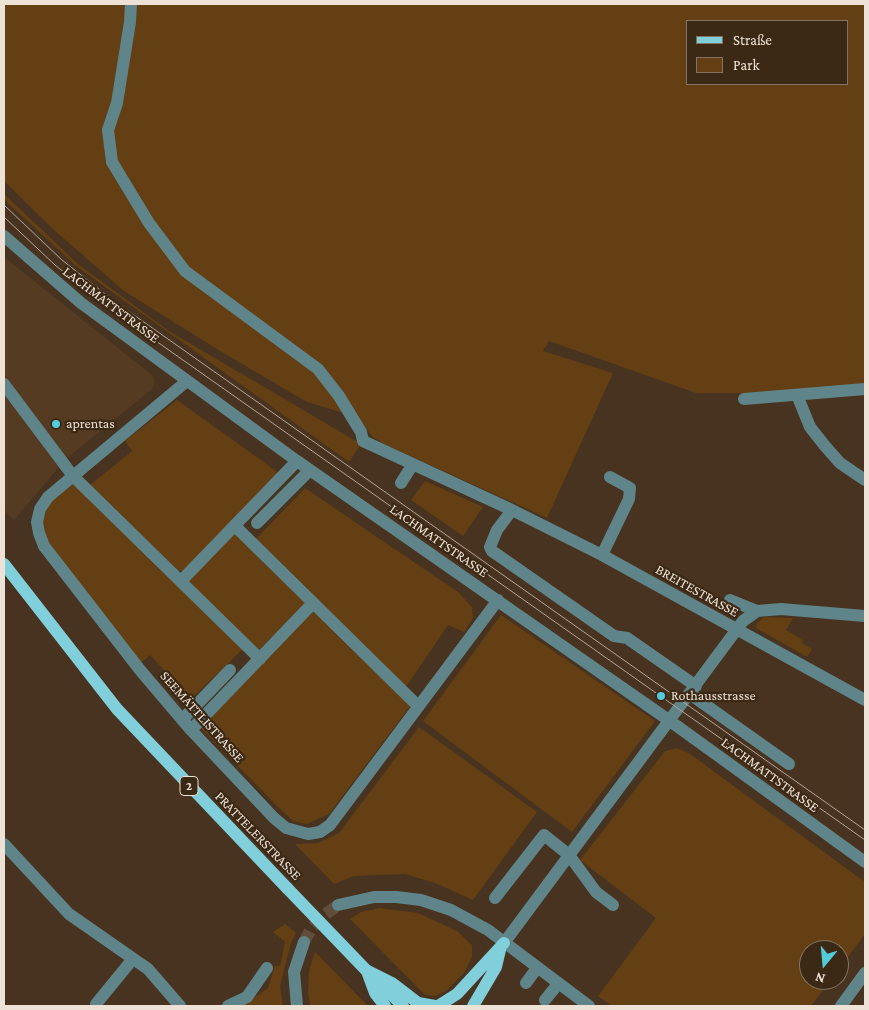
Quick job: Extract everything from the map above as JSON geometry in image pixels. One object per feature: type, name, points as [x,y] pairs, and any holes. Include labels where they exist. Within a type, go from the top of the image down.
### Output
[{"type":"main road","name":"PRATTELERSTRASSE","points":[[4,564],[117,709],[287,888],[403,1006]]},
{"type":"main road","points":[[366,970],[392,983],[418,1003],[437,1006],[457,994],[502,946]]},
{"type":"main road","points":[[473,1006],[491,979],[502,946]]},
{"type":"main road","points":[[366,970],[375,993],[385,1006]]},
{"type":"street","name":"BREITESTRASSE","points":[[130,4],[130,22],[117,103],[108,130],[112,162],[149,223],[185,271],[318,369],[339,396],[361,432],[362,441],[512,510],[602,555],[865,700]]},
{"type":"street","name":"LACHMATTSTRASSE","points":[[4,236],[81,303],[296,461],[670,721],[865,862]]},
{"type":"street","name":"SEEMÄTTLISTRASSE","points":[[187,380],[48,497],[40,509],[37,522],[44,546],[140,670],[187,725],[274,818],[286,828],[308,834],[320,832],[330,825],[498,600]]},
{"type":"street","points":[[4,384],[73,476],[260,659]]},
{"type":"street","points":[[744,399],[865,389]]},
{"type":"street","points":[[797,395],[810,427],[820,440],[840,463],[865,480]]},
{"type":"street","points":[[181,581],[296,461]]},
{"type":"street","points":[[401,483],[413,464]]},
{"type":"street","points":[[257,523],[310,470]]},
{"type":"street","points":[[602,555],[629,499],[630,488],[610,477]]},
{"type":"street","points":[[512,510],[497,530],[490,546],[492,551],[614,636],[627,638],[790,764]]},
{"type":"street","points":[[235,526],[418,706]]},
{"type":"street","points":[[730,600],[757,611],[781,609],[865,616]]},
{"type":"street","points":[[187,725],[260,659],[313,604]]},
{"type":"street","points":[[502,946],[693,690],[735,629],[757,611]]},
{"type":"street","points":[[187,725],[230,670]]},
{"type":"street","points":[[495,898],[544,835],[570,855],[596,892],[613,906]]},
{"type":"street","points":[[4,844],[69,914],[132,960],[148,969],[180,1006]]},
{"type":"street","points":[[338,906],[374,897],[421,900],[451,910],[488,930],[502,946],[537,968],[589,1006]]},
{"type":"street","points":[[297,1006],[294,972],[304,942]]},
{"type":"street","points":[[96,1004],[132,960]]},
{"type":"street","points":[[228,1006],[246,997],[267,968]]},
{"type":"street","points":[[526,982],[537,968]]},
{"type":"street","points":[[841,1006],[865,974]]},
{"type":"street","points":[[545,1000],[558,984]]},
{"type":"shaded area","name":"aprentas","points":[[4,257],[152,375],[155,381],[152,389],[66,459],[14,520],[4,510]]},
{"type":"green space","points":[[4,4],[865,4],[865,386],[744,399],[739,393],[696,393],[549,341],[543,351],[613,373],[547,518],[384,444],[373,437],[357,417],[307,402],[220,351],[124,291],[54,230],[4,181]]},
{"type":"green space","points":[[4,194],[78,264],[169,331],[361,444],[349,462],[76,266],[9,204],[4,198]]},
{"type":"green space","points":[[177,400],[279,473],[185,572],[178,571],[90,485],[132,451],[125,441]]},
{"type":"green space","points":[[425,481],[483,507],[463,536],[411,500]]},
{"type":"green space","points":[[73,483],[244,648],[191,699],[150,655],[141,663],[48,544],[42,522],[48,507],[56,494]]},
{"type":"green space","points":[[305,488],[458,592],[472,607],[473,618],[464,632],[448,625],[406,687],[411,705],[329,814],[307,824],[293,821],[201,728],[320,603],[255,540]]},
{"type":"green space","points":[[235,532],[307,601],[258,651],[187,581]]},
{"type":"green space","points":[[501,615],[655,721],[572,832],[423,721]]},
{"type":"green space","points":[[764,617],[793,618],[786,630],[803,640],[802,643],[812,649],[807,657],[756,628],[757,623]]},
{"type":"green space","points":[[419,727],[537,812],[473,900],[435,883],[405,874],[354,876],[334,884],[295,844],[318,843],[339,833]]},
{"type":"green space","points":[[677,748],[690,754],[865,882],[865,934],[849,956],[849,940],[799,940],[799,990],[823,990],[811,1006],[612,1006],[598,996],[656,918],[580,860],[665,751]]},
{"type":"green space","points":[[380,908],[418,913],[457,931],[472,945],[472,957],[464,973],[446,991],[435,996],[425,995],[350,919],[361,912]]},
{"type":"green space","points":[[285,924],[296,933],[291,943],[280,986],[283,1006],[243,1006],[268,988],[275,966],[280,966],[285,942],[273,932]]},
{"type":"green space","points":[[315,952],[368,1006],[310,1006],[308,993],[309,971]]},
{"type":"tunnel","points":[[304,942],[311,929],[323,916],[338,905]]},
{"type":"tram line","points":[[4,205],[62,260],[114,301],[865,830]]},
{"type":"tram line","points":[[4,217],[55,265],[109,308],[865,840]]},
{"type":"place","name":"aprentas","points":[[56,424]]},
{"type":"place","name":"Rothausstrasse","points":[[661,696]]}]
